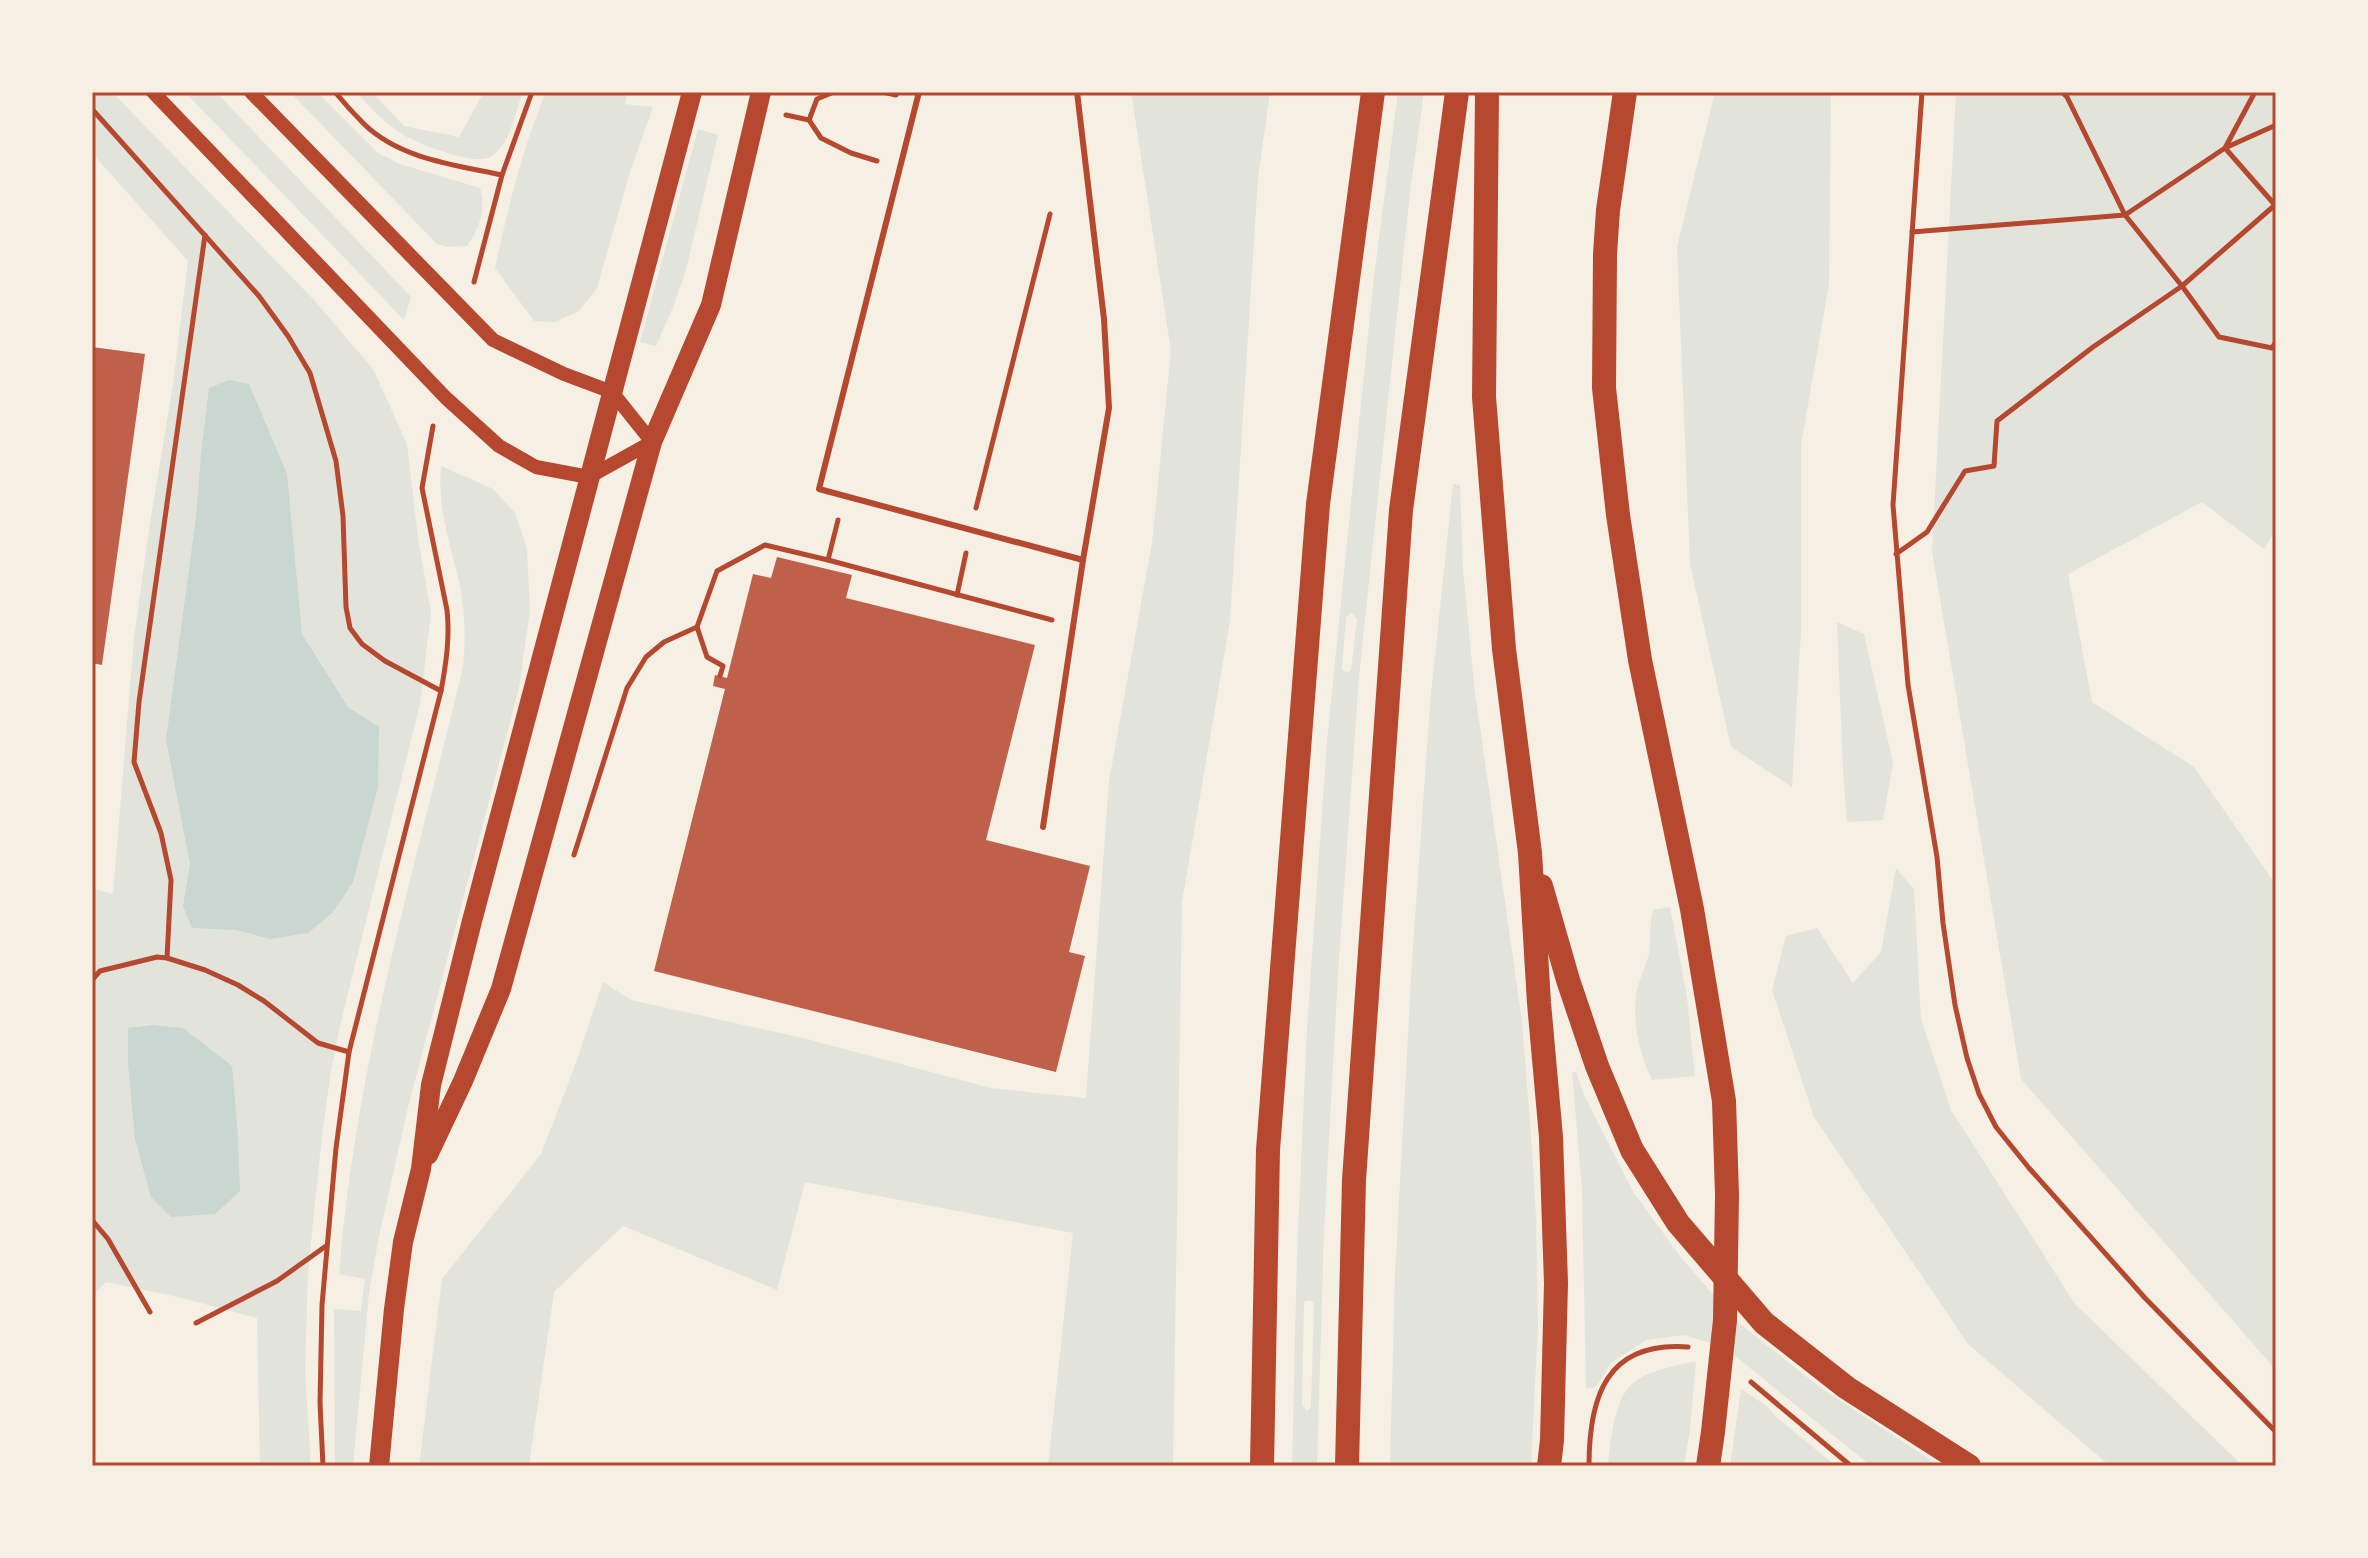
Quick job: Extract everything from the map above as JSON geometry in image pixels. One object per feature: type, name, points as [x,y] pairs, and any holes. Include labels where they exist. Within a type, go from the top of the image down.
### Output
[{"type":"highway","points":[[1262,1466],[1268,1150],[1318,504],[1373,92]]},
{"type":"highway","points":[[1347,1466],[1354,1180],[1401,510],[1457,92]]},
{"type":"highway","points":[[1487,92],[1484,397],[1504,649],[1530,853],[1551,1137],[1556,1283],[1549,1466]]},
{"type":"highway","points":[[1625,92],[1608,210],[1604,388],[1618,515],[1640,660],[1692,909],[1724,1101],[1727,1195],[1725,1320],[1708,1466]]},
{"type":"highway","points":[[1530,853],[1597,1066],[1632,1150],[1678,1223],[1764,1323],[1847,1388],[1969,1466]]},
{"type":"main road","points":[[379,1466],[387,1366],[403,1242],[421,1169],[431,1085],[692,92]]},
{"type":"main road","points":[[421,1169],[463,1081],[501,989],[652,442],[711,305],[761,92]]},
{"type":"street","points":[[153,92],[446,398],[499,446],[536,467],[589,477],[652,442],[612,392],[564,374],[493,340],[251,92]]},
{"type":"lane","points":[[919,92],[819,489],[1083,560]]},
{"type":"lane","points":[[1043,827],[1109,408],[1104,319],[1077,92]]},
{"type":"path","points":[[335,92],[365,126],[387,141],[426,159],[502,175]]},
{"type":"path","points":[[472,289],[502,175],[532,92]]},
{"type":"path","points":[[818,92],[809,120],[821,138],[851,153],[901,168]]},
{"type":"path","points":[[817,99],[834,92]]},
{"type":"path","points":[[1922,92],[1893,505],[1908,685],[1937,857],[1955,1005],[1967,1058],[1979,1094],[1996,1127],[2029,1168],[2145,1298],[2276,1432]]},
{"type":"path","points":[[2062,92],[2125,215],[2219,337],[2272,348],[2276,342]]},
{"type":"path","points":[[2225,148],[2255,92]]},
{"type":"path","points":[[92,109],[259,296],[288,336],[310,373],[336,461],[350,628],[362,644],[385,661],[441,691]]},
{"type":"path","points":[[1912,232],[2125,215],[2225,148],[2276,125]]},
{"type":"path","points":[[1896,554],[1927,532],[1965,471],[1994,466],[1997,421],[2093,347],[2182,286],[2276,204],[2225,148]]},
{"type":"path","points":[[957,595],[1050,214]]},
{"type":"path","points":[[167,958],[171,880],[161,833],[134,762],[141,687],[205,235]]},
{"type":"path","points":[[323,1466],[320,1375],[322,1305],[336,1148],[349,1052],[441,691],[449,628],[422,488],[433,425]]},
{"type":"path","points":[[828,560],[844,496]]},
{"type":"path","points":[[720,676],[723,666],[707,657],[697,627],[717,571],[765,545],[1073,625]]},
{"type":"path","points":[[92,980],[100,971],[157,957],[167,958],[238,985],[318,1043],[349,1052]]},
{"type":"path","points":[[92,1220],[108,1239],[150,1312]]},
{"type":"path","points":[[196,1323],[277,1281],[327,1246]]},
{"type":"shaded area","points":[[92,92],[112,92],[314,300],[373,369],[407,444],[431,613],[420,704],[331,1071],[308,1272],[305,1371],[311,1466],[260,1466],[257,1318],[106,1282],[92,1297],[92,888],[113,894],[134,638],[173,384],[188,261],[92,153]]},
{"type":"shaded area","points":[[185,92],[216,92],[411,297],[404,320]]},
{"type":"shaded area","points":[[290,92],[317,92],[378,153],[400,164],[480,188],[481,218],[467,246],[437,244]]},
{"type":"shaded area","points":[[356,92],[372,92],[404,126],[459,137],[484,92],[523,92],[511,128],[497,152],[490,157],[473,159],[424,145],[400,133]]},
{"type":"shaded area","points":[[546,92],[627,92],[625,104],[653,107],[630,172],[597,288],[579,311],[555,322],[534,321],[495,268],[516,179]]},
{"type":"shaded area","points":[[1131,92],[1270,92],[1258,178],[1230,621],[1182,902],[1173,1466],[1048,1466],[1073,1233],[805,1182],[777,1290],[623,1226],[554,1292],[529,1466],[419,1466],[442,1279],[541,1154],[603,982],[631,1000],[803,1038],[991,1088],[1086,1098],[1109,781],[1152,543],[1171,351]]},
{"type":"shaded area","points":[[1398,92],[1424,92],[1410,192],[1359,677],[1324,1231],[1317,1466],[1292,1466],[1307,1027],[1327,741],[1373,285]],"holes":[[[1352,613],[1357,619],[1351,670],[1347,673],[1342,669],[1346,617]],[[1310,1300],[1314,1304],[1311,1407],[1307,1411],[1302,1404],[1304,1302]]]},
{"type":"shaded area","points":[[1715,92],[1831,92],[1829,284],[1801,445],[1801,630],[1792,787],[1731,747],[1690,564],[1677,247]]},
{"type":"shaded area","points":[[1956,92],[2276,92],[2276,529],[2264,549],[2202,502],[2068,574],[2092,702],[2194,767],[2276,885],[2276,1370],[2021,1079],[1932,551]]},
{"type":"shaded area","points":[[698,129],[718,135],[686,270],[656,346],[640,342]]},
{"type":"shaded area","points":[[229,380],[249,384],[287,474],[302,634],[348,707],[379,727],[378,787],[353,882],[333,912],[308,933],[270,939],[236,930],[192,928],[183,906],[190,864],[166,740],[196,517],[209,388]]},
{"type":"shaded area","points":[[441,466],[493,489],[515,513],[527,548],[530,610],[519,688],[408,1107],[378,1241],[369,1293],[353,1466],[335,1466],[334,1309],[361,1311],[365,1279],[339,1274],[358,1120],[389,968],[463,667],[463,603],[443,510]]},
{"type":"shaded area","points":[[1453,484],[1460,485],[1463,568],[1474,685],[1522,1021],[1536,1215],[1538,1326],[1531,1466],[1390,1466],[1395,1274],[1412,961],[1430,704]]},
{"type":"shaded area","points":[[1837,622],[1864,634],[1893,763],[1883,820],[1847,822]]},
{"type":"shaded area","points":[[1896,868],[1914,889],[1921,1019],[1951,1110],[2075,1304],[2243,1466],[2110,1466],[1968,1344],[1814,1117],[1772,990],[1786,936],[1817,928],[1853,983],[1881,952]]},
{"type":"shaded area","points":[[1670,907],[1687,997],[1695,1076],[1652,1080],[1638,1039],[1636,995],[1649,953],[1653,910]]},
{"type":"shaded area","points":[[152,1025],[183,1028],[232,1066],[240,1191],[215,1214],[171,1217],[151,1197],[135,1139],[128,1028]]},
{"type":"shaded area","points":[[1572,1072],[1576,1072],[1585,1097],[1634,1193],[1680,1256],[1734,1319],[1821,1388],[1940,1466],[1871,1466],[1724,1347],[1684,1335],[1646,1340],[1611,1363],[1596,1387],[1586,1388],[1582,1191]]},
{"type":"shaded area","points":[[1696,1361],[1684,1466],[1608,1466],[1620,1402],[1630,1386],[1652,1372]]},
{"type":"shaded area","points":[[1741,1389],[1767,1406],[1836,1466],[1730,1466]]},
{"type":"building","points":[[92,347],[145,354],[102,665],[92,663]]},
{"type":"building","points":[[777,557],[852,575],[846,598],[1035,645],[986,840],[1090,866],[1069,952],[1085,956],[1056,1072],[654,971],[725,689],[713,686],[715,675],[727,678],[753,574],[771,578]]}]
